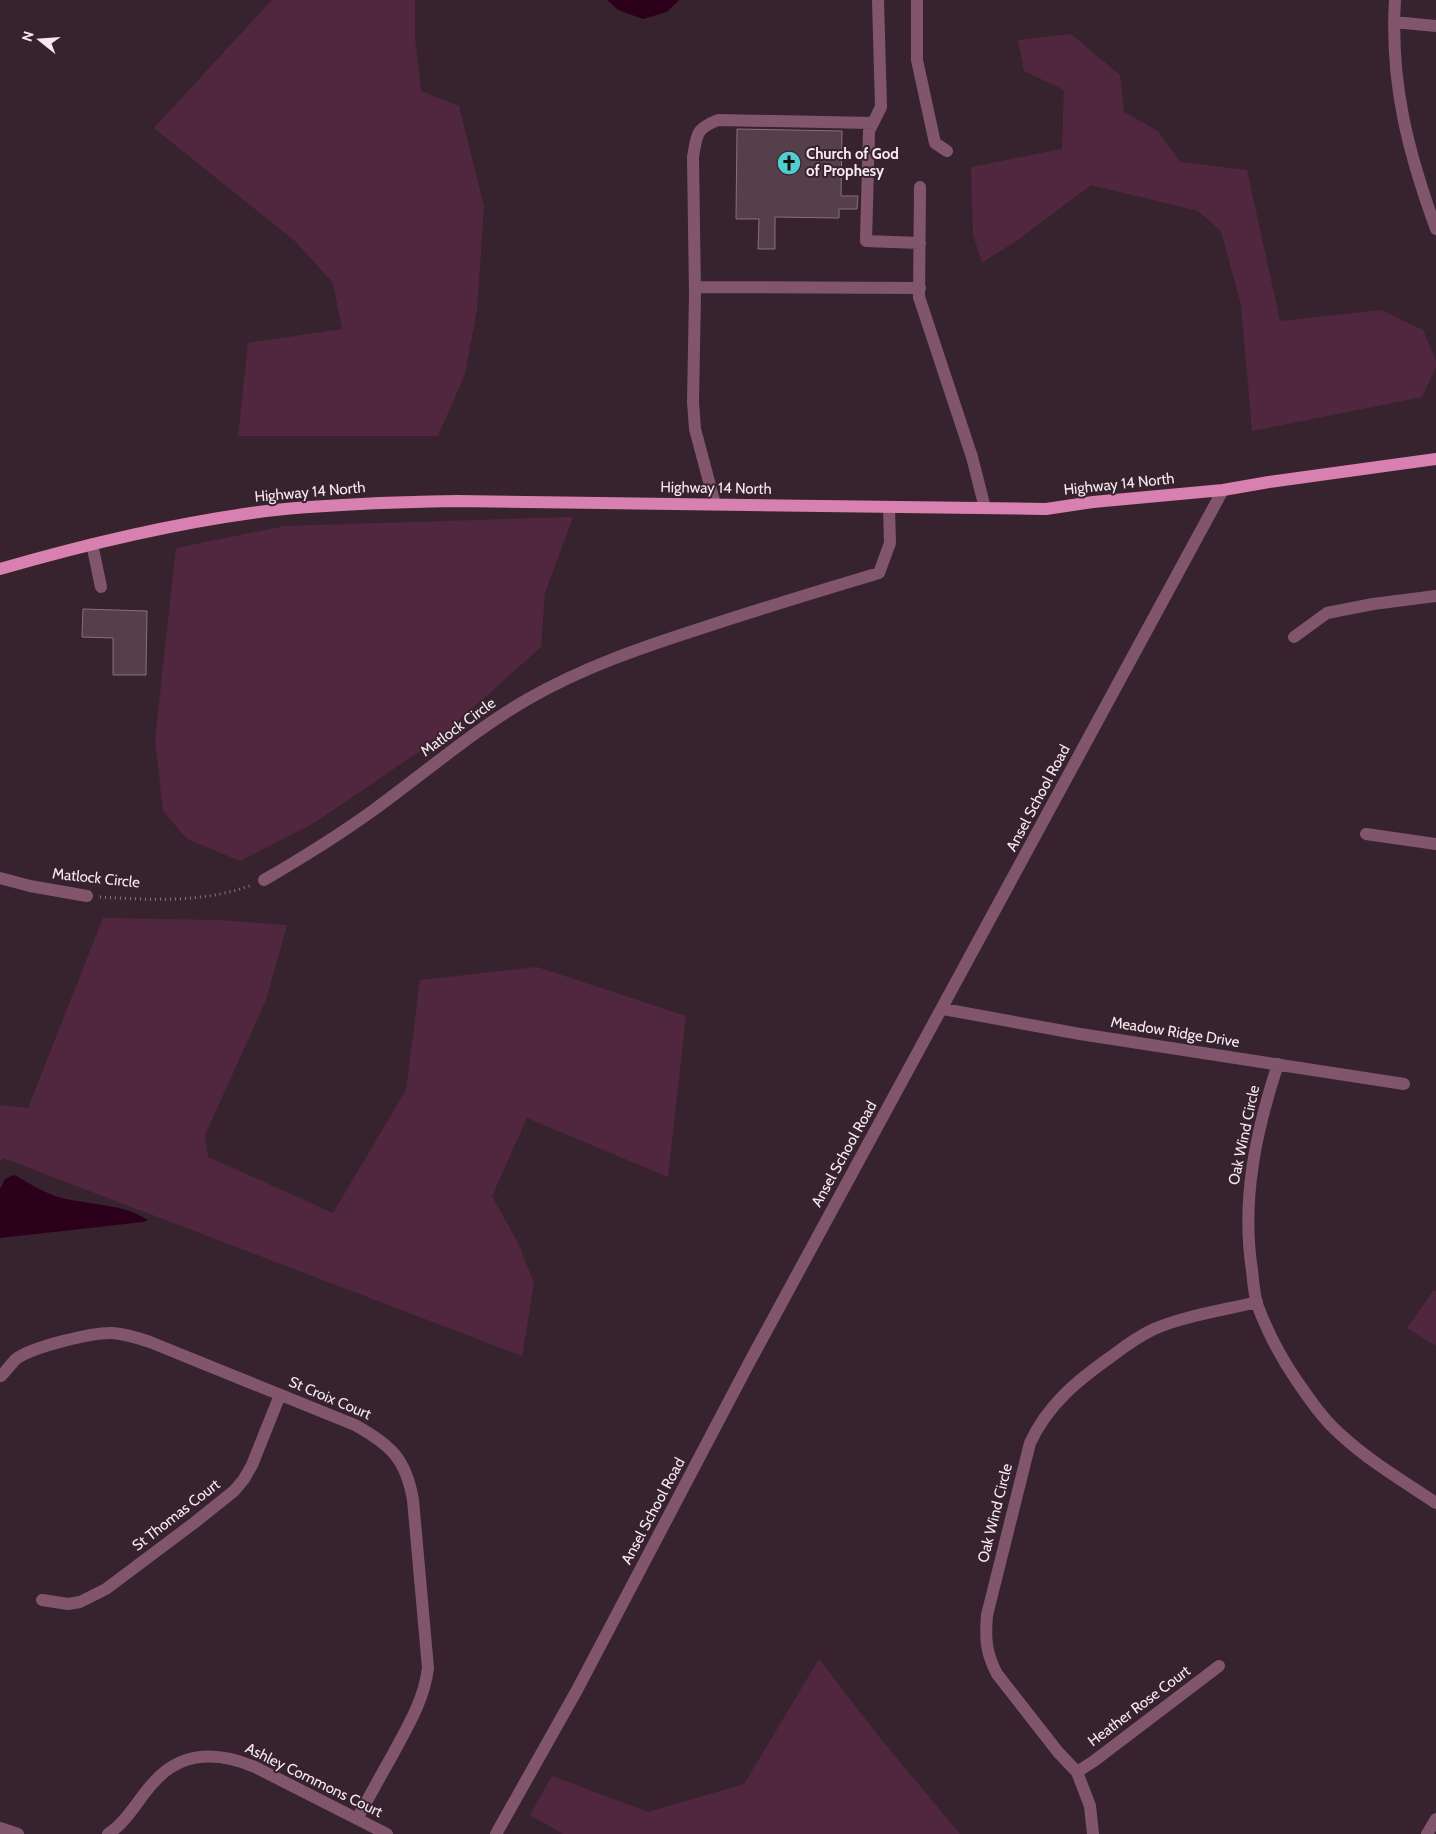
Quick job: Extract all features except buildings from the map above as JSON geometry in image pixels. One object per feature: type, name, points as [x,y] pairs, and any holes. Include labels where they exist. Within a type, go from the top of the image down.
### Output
[{"type":"main road","name":"Highway 14 North","points":[[0,569],[92,544],[178,525],[274,510],[365,503],[457,501],[1046,508],[1223,490],[1436,459]]},
{"type":"street","points":[[878,0],[880,107],[869,132],[866,241],[920,243]]},
{"type":"street","points":[[917,0],[917,60],[935,143],[947,151]]},
{"type":"street","points":[[1395,0],[1394,56],[1402,119],[1417,177],[1436,229]]},
{"type":"street","points":[[1394,22],[1436,26]]},
{"type":"street","points":[[715,504],[695,429],[693,411],[695,287],[693,157],[697,135],[703,126],[718,120],[873,122]]},
{"type":"street","points":[[920,187],[920,298],[972,458],[985,508]]},
{"type":"street","points":[[695,287],[920,288]]},
{"type":"street","name":"Ansel School Road","points":[[496,1834],[577,1690],[754,1354],[1223,490]]},
{"type":"street","name":"Matlock Circle","points":[[264,880],[318,848],[357,821],[482,729],[528,699],[570,677],[648,646],[779,603],[879,573],[890,542],[889,506]]},
{"type":"street","points":[[92,544],[101,587]]},
{"type":"street","points":[[1294,637],[1326,613],[1373,604],[1436,596]]},
{"type":"street","points":[[1366,834],[1436,844]]},
{"type":"street","name":"Matlock Circle","points":[[0,878],[38,888],[87,896]]},
{"type":"street","name":"Meadow Ridge Drive","points":[[942,1009],[1080,1034],[1404,1084]]},
{"type":"street","name":"Oak Wind Circle","points":[[1278,1064],[1254,1152],[1248,1193],[1247,1224],[1257,1302],[1276,1347],[1312,1403],[1338,1432],[1356,1448],[1436,1503]]},
{"type":"street","name":"Oak Wind Circle","points":[[1093,1834],[1090,1806],[1077,1772],[1058,1752],[997,1674],[990,1661],[986,1644],[987,1615],[1030,1443],[1036,1430],[1067,1390],[1136,1338],[1166,1324],[1257,1302]]},
{"type":"street","name":"St Croix Court","points":[[1,1376],[15,1360],[35,1350],[95,1334],[111,1333],[135,1337],[355,1425],[378,1438],[396,1455],[411,1487],[428,1668],[422,1698],[409,1725],[356,1818]]},
{"type":"street","name":"St Thomas Court","points":[[42,1600],[68,1604],[80,1602],[106,1589],[194,1524],[234,1491],[252,1465],[280,1395]]},
{"type":"street","name":"Heather Rose Court","points":[[1077,1772],[1219,1666]]},
{"type":"street","name":"Ashley Commons Court","points":[[108,1834],[127,1818],[154,1782],[167,1770],[182,1761],[200,1756],[220,1756],[256,1767],[387,1834]]},
{"type":"street","points":[[1427,1834],[1436,1819]]},
{"type":"street","points":[[0,1828],[18,1834]]},
{"type":"path","name":"Matlock Circle","points":[[87,896],[160,900],[198,897],[246,887],[264,880]]},
{"type":"shaded area","points":[[272,0],[415,0],[415,38],[421,91],[459,106],[484,207],[477,309],[465,374],[438,436],[238,436],[248,343],[342,329],[333,283],[296,242],[154,128]]},
{"type":"shaded area","points":[[607,0],[679,0],[667,12],[643,19],[618,10]]},
{"type":"shaded area","points":[[1071,34],[1120,75],[1124,112],[1158,131],[1180,162],[1247,170],[1280,321],[1381,310],[1423,330],[1436,361],[1436,367],[1422,397],[1252,431],[1241,305],[1221,231],[1198,211],[1091,185],[1019,239],[982,263],[973,235],[971,167],[1062,149],[1064,90],[1024,71],[1018,40]]},
{"type":"shaded area","points":[[573,517],[545,593],[541,647],[439,738],[314,823],[240,861],[187,839],[163,811],[155,740],[176,548],[285,526]]},
{"type":"shaded area","points":[[103,918],[217,920],[287,925],[266,1000],[205,1135],[208,1157],[333,1213],[406,1090],[420,980],[537,967],[686,1016],[668,1177],[527,1118],[492,1196],[518,1243],[534,1283],[522,1356],[3,1158],[0,1162],[0,1105],[28,1108]]},
{"type":"shaded area","points":[[13,1175],[40,1190],[58,1197],[116,1207],[138,1214],[148,1220],[0,1238],[0,1189],[5,1179]]},
{"type":"shaded area","points":[[1434,1290],[1436,1291],[1436,1346],[1407,1328]]},
{"type":"shaded area","points":[[819,1659],[880,1738],[960,1834],[563,1834],[530,1815],[552,1776],[648,1812],[744,1784]]},
{"type":"place","name":"Church of God of Prophesy","points":[[789,163]]}]
